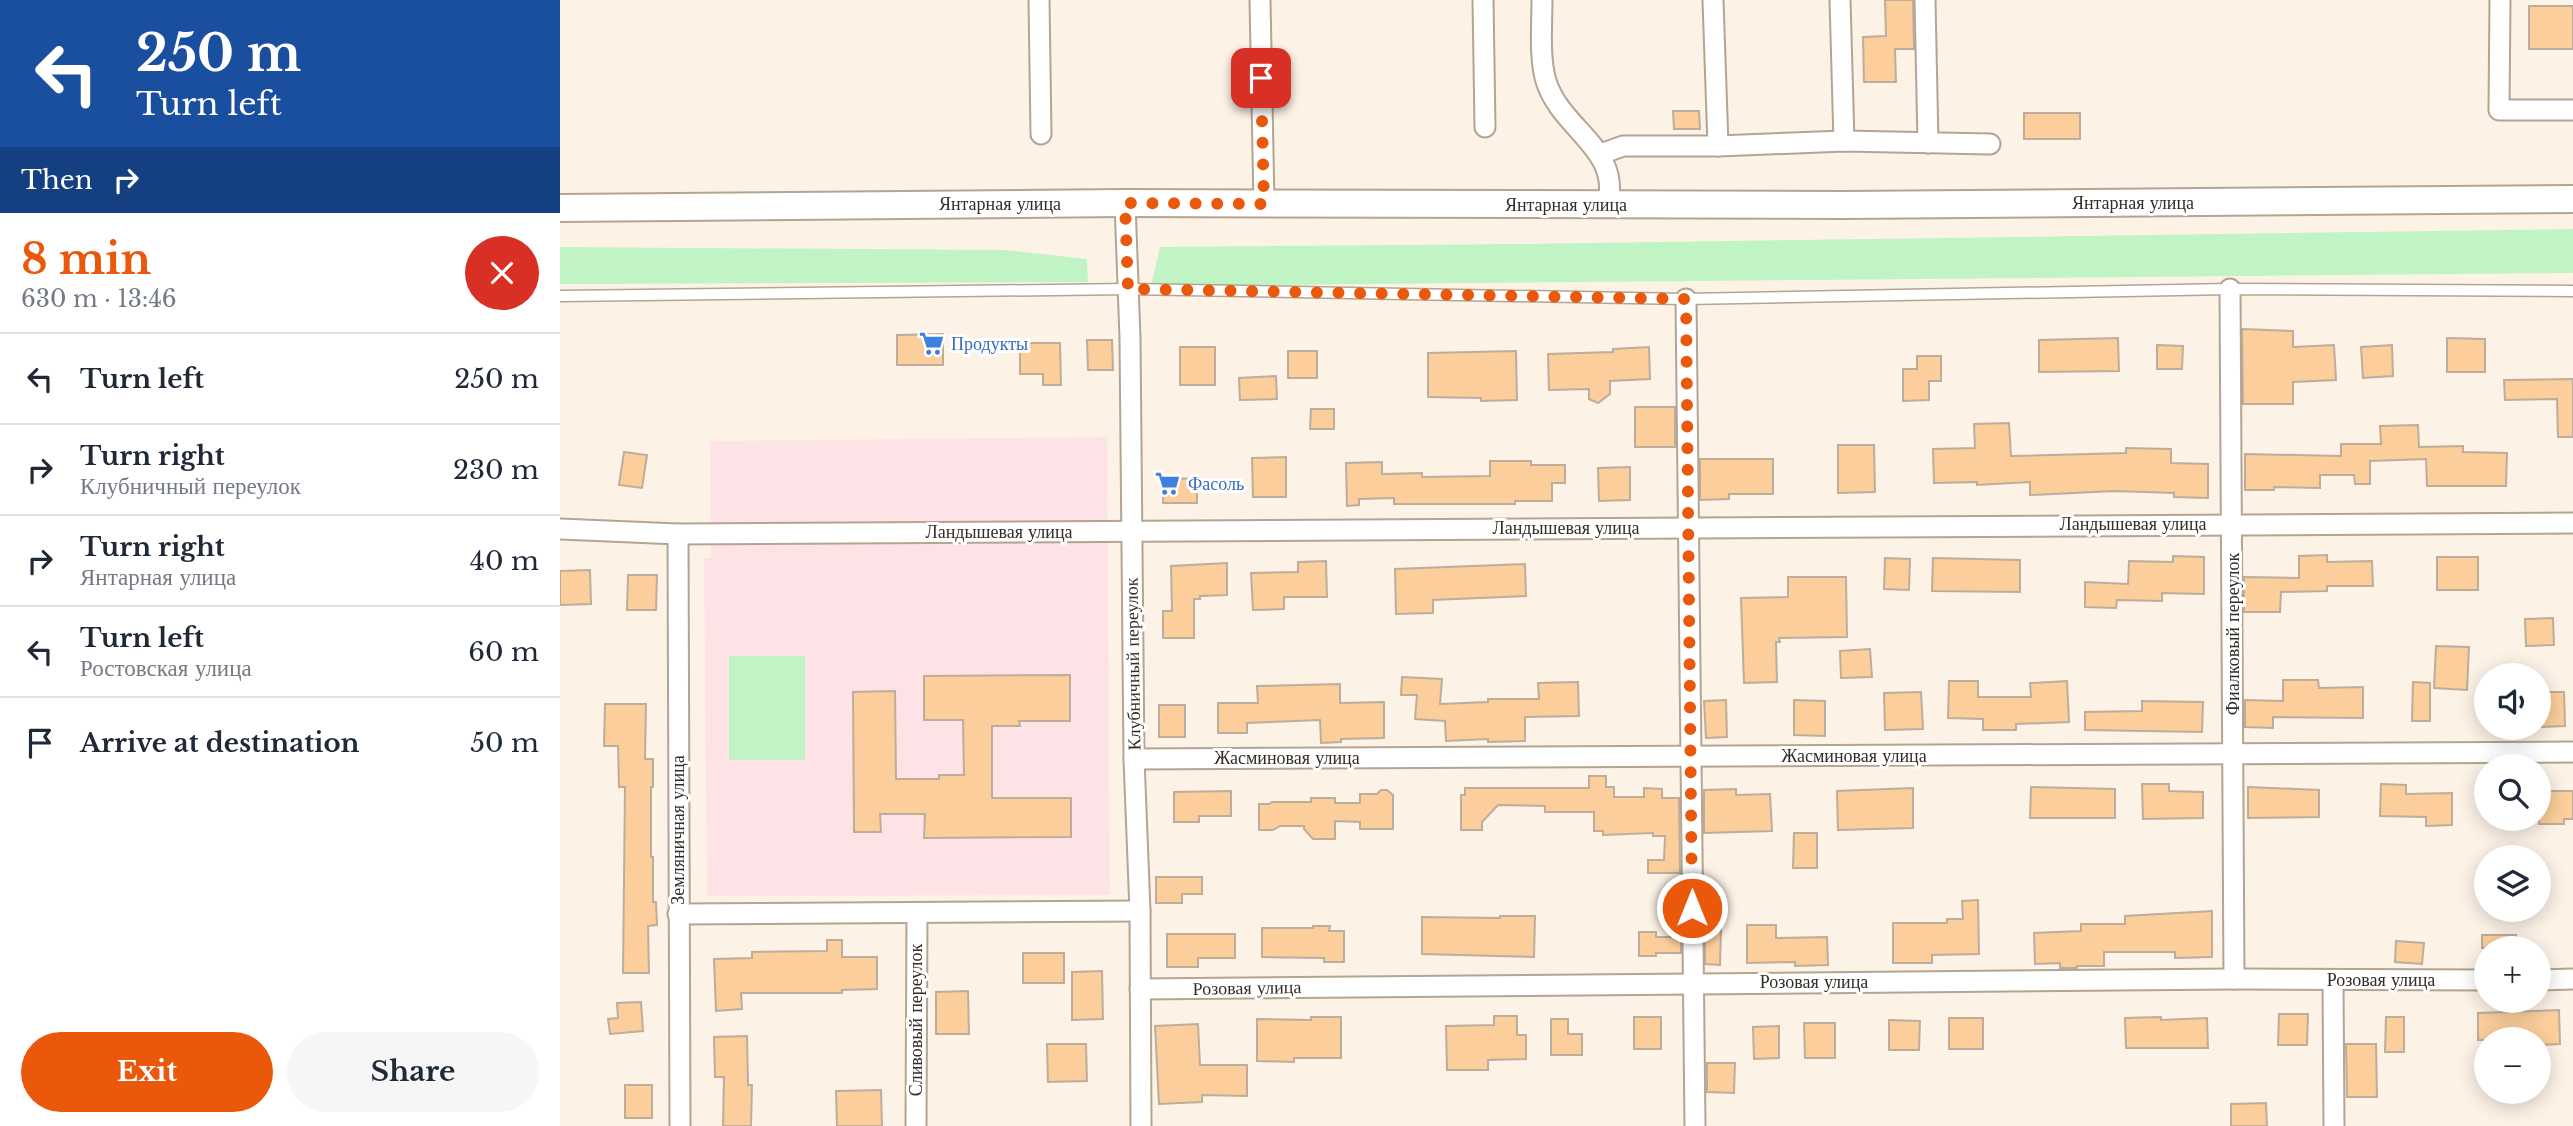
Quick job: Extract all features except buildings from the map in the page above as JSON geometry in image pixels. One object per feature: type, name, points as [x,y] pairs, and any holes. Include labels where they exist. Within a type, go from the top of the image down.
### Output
[{"type":"street","points":[[1040,0],[1041,134]]},
{"type":"street","points":[[1260,0],[1264,204]]},
{"type":"street","points":[[1483,0],[1485,127]]},
{"type":"street","points":[[1542,0],[1546,80],[1561,111],[1601,154],[1611,180],[1607,206]]},
{"type":"street","points":[[1713,0],[1718,146]]},
{"type":"street","points":[[1840,0],[1844,142]]},
{"type":"street","points":[[1925,0],[1928,143]]},
{"type":"street","points":[[2500,0],[2499,110],[2573,110]]},
{"type":"street","points":[[1601,154],[1623,146],[1844,142],[1990,144]]},
{"type":"street","name":"Янтарная улица","points":[[560,208],[1125,203],[1607,206],[2573,200]]},
{"type":"street","name":"Клубничный переулок","points":[[1125,203],[1134,759],[1140,911],[1141,1126]]},
{"type":"street","name":"Фиалковый переулок","points":[[2230,289],[2234,979]]},
{"type":"street","points":[[1686,299],[1695,1126]]},
{"type":"street","name":"Ландышевая улица","points":[[560,528],[678,534],[2573,523]]},
{"type":"street","name":"Земляничная улица","points":[[678,534],[680,1126]]},
{"type":"street","name":"Жасминовая улица","points":[[1134,759],[2573,752]]},
{"type":"street","points":[[678,914],[1140,911]]},
{"type":"street","name":"Сливовый переулок","points":[[916,1126],[917,914]]},
{"type":"street","name":"Розовая улица","points":[[1140,989],[2234,979],[2474,980]]},
{"type":"street","points":[[2551,979],[2573,979]]},
{"type":"street","points":[[2333,981],[2334,1126]]},
{"type":"lane","points":[[560,296],[1128,289],[1686,299],[2230,289],[2573,291]]},
{"type":"shaded area","points":[[1107,437],[1110,895],[707,896],[704,558],[711,558],[710,441]]},
{"type":"green space","points":[[2573,229],[2573,273],[1151,286],[1160,247]]},
{"type":"green space","points":[[560,247],[1004,250],[1087,259],[1088,282],[560,284]]},
{"type":"green space","points":[[729,656],[805,656],[805,760],[729,760]]},
{"type":"place","name":"Продукты","points":[[931,344]]},
{"type":"place","name":"Фасоль","points":[[1168,484]]},
{"type":"route","points":[[1261,78],[1264,204],[1125,203],[1128,289],[1686,299],[1692,908]]}]
